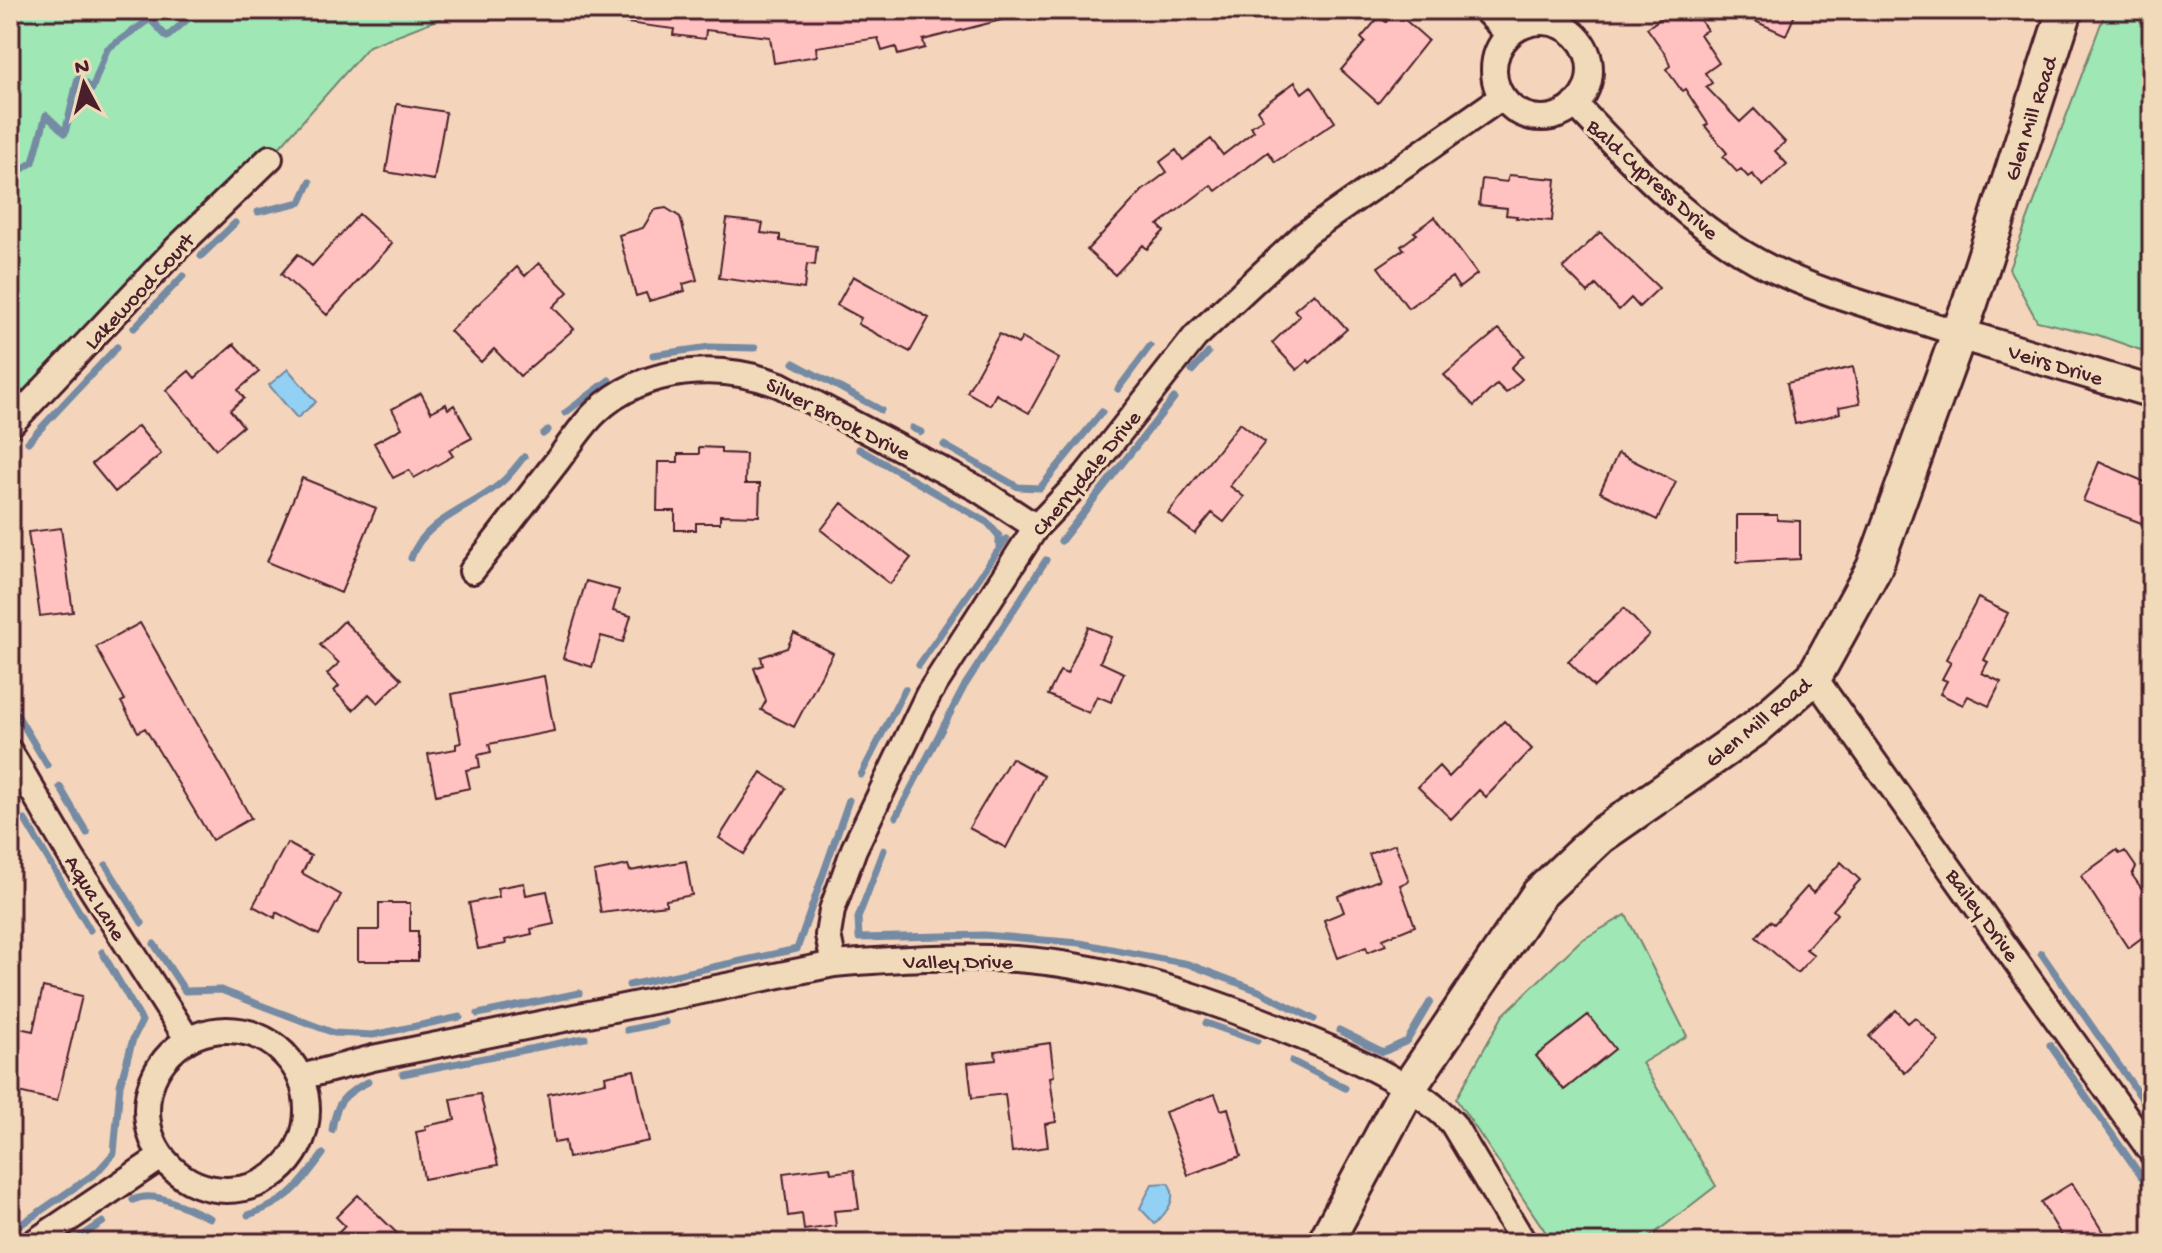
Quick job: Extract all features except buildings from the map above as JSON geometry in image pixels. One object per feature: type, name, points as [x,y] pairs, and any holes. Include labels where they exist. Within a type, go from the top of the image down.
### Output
[{"type":"main road","name":"Glen Mill Road","points":[[1325,1243],[1407,1090],[1524,913],[1549,884],[1600,836],[1754,729],[1814,677],[1874,568],[1959,334],[2065,10]]},
{"type":"street","points":[[1485,10],[1509,35]]},
{"type":"street","points":[[1575,21],[1587,53],[1589,81],[1575,104],[1553,115],[1528,116],[1502,97],[1496,85],[1495,58],[1509,35],[1539,22],[1555,24],[1575,21]]},
{"type":"street","name":"Cherrydale Drive","points":[[834,964],[828,935],[832,910],[854,849],[928,695],[1036,527],[1086,475],[1195,337],[1256,279],[1305,234],[1502,97]]},
{"type":"street","name":"Bald Cypress Drive","points":[[1575,104],[1697,220],[1741,252],[1803,282],[1959,334]]},
{"type":"street","name":"Lakewood Court","points":[[10,425],[176,249],[270,158]]},
{"type":"street","name":"Veirs Drive","points":[[1959,334],[2152,392]]},
{"type":"street","name":"Silver Brook Drive","points":[[472,571],[596,412],[625,391],[660,378],[703,369],[752,374],[780,385],[978,489],[1036,527]]},
{"type":"street","name":"Bailey Drive","points":[[1814,677],[2152,1153]]},
{"type":"street","name":"Aqua Lane","points":[[10,752],[72,858],[188,1040]]},
{"type":"street","name":"Valley Drive","points":[[301,1077],[373,1058],[834,964],[911,958],[1017,959],[1107,973],[1194,995],[1284,1029],[1371,1068],[1439,1109],[1453,1124],[1524,1243]]},
{"type":"street","points":[[239,1030],[252,1034],[265,1039],[286,1055],[301,1077],[308,1102],[306,1129],[296,1153],[255,1186],[229,1191],[203,1187],[179,1176],[161,1157],[149,1133],[146,1106],[152,1080],[166,1056],[188,1040],[213,1031],[239,1030]]},
{"type":"street","points":[[33,1243],[161,1157]]},
{"type":"green space","points":[[17,10],[462,10],[369,46],[270,158],[10,425],[10,18]]},
{"type":"green space","points":[[2106,10],[2152,10],[2152,354],[2098,335],[2037,321],[2009,269]]},
{"type":"green space","points":[[1626,915],[1687,1036],[1642,1063],[1716,1186],[1642,1243],[1553,1243],[1456,1099],[1503,1015],[1580,941]]},
{"type":"water","points":[[288,369],[316,402],[297,418],[269,385]]},
{"type":"water","points":[[1168,1183],[1172,1199],[1155,1224],[1140,1208],[1152,1184]]},
{"type":"waterway","points":[[10,177],[33,162],[46,115],[65,133],[78,78],[92,89],[107,49],[150,19],[167,37],[198,10]]},
{"type":"waterway","points":[[258,212],[301,202],[310,182]]},
{"type":"waterway","points":[[201,256],[235,223]]},
{"type":"waterway","points":[[134,328],[183,276]]},
{"type":"waterway","points":[[1118,389],[1150,346]]},
{"type":"waterway","points":[[28,442],[117,347]]},
{"type":"waterway","points":[[653,355],[710,347],[755,348]]},
{"type":"waterway","points":[[1192,371],[1208,353]]},
{"type":"waterway","points":[[794,363],[881,410]]},
{"type":"waterway","points":[[565,413],[609,380]]},
{"type":"waterway","points":[[1061,541],[1174,398]]},
{"type":"waterway","points":[[944,445],[1018,487],[1040,488],[1102,412]]},
{"type":"waterway","points":[[912,428],[921,432]]},
{"type":"waterway","points":[[543,434],[548,430]]},
{"type":"waterway","points":[[859,449],[988,523],[999,536],[999,549]]},
{"type":"waterway","points":[[411,558],[427,533],[491,490],[524,457]]},
{"type":"waterway","points":[[919,665],[1006,539]]},
{"type":"waterway","points":[[896,817],[965,685],[1046,560]]},
{"type":"waterway","points":[[861,775],[905,689]]},
{"type":"waterway","points":[[10,703],[47,765]]},
{"type":"waterway","points":[[60,787],[87,833]]},
{"type":"waterway","points":[[10,794],[13,800]]},
{"type":"waterway","points":[[629,985],[797,949],[849,800]]},
{"type":"waterway","points":[[25,820],[90,930]]},
{"type":"waterway","points":[[884,850],[858,918],[859,938],[984,935],[1080,943],[1188,964],[1259,991],[1314,1019]]},
{"type":"waterway","points":[[106,865],[142,923]]},
{"type":"waterway","points":[[154,944],[185,991],[221,990],[334,1033],[373,1035],[460,1017]]},
{"type":"waterway","points":[[10,1232],[97,1172],[114,1153],[120,1085],[133,1039],[142,1021],[102,952]]},
{"type":"waterway","points":[[2041,953],[2152,1113]]},
{"type":"waterway","points":[[478,1014],[579,993]]},
{"type":"waterway","points":[[1339,1030],[1383,1052],[1407,1041],[1430,1002]]},
{"type":"waterway","points":[[627,1030],[665,1022]]},
{"type":"waterway","points":[[1206,1023],[1257,1041]]},
{"type":"waterway","points":[[403,1074],[585,1038]]},
{"type":"waterway","points":[[2050,1045],[2152,1192]]},
{"type":"waterway","points":[[1292,1061],[1345,1088]]},
{"type":"waterway","points":[[332,1130],[342,1100],[368,1082]]},
{"type":"waterway","points":[[248,1215],[273,1205],[292,1192],[323,1154]]},
{"type":"waterway","points":[[133,1200],[161,1198],[210,1218]]},
{"type":"waterway","points":[[71,1243],[103,1222]]}]
